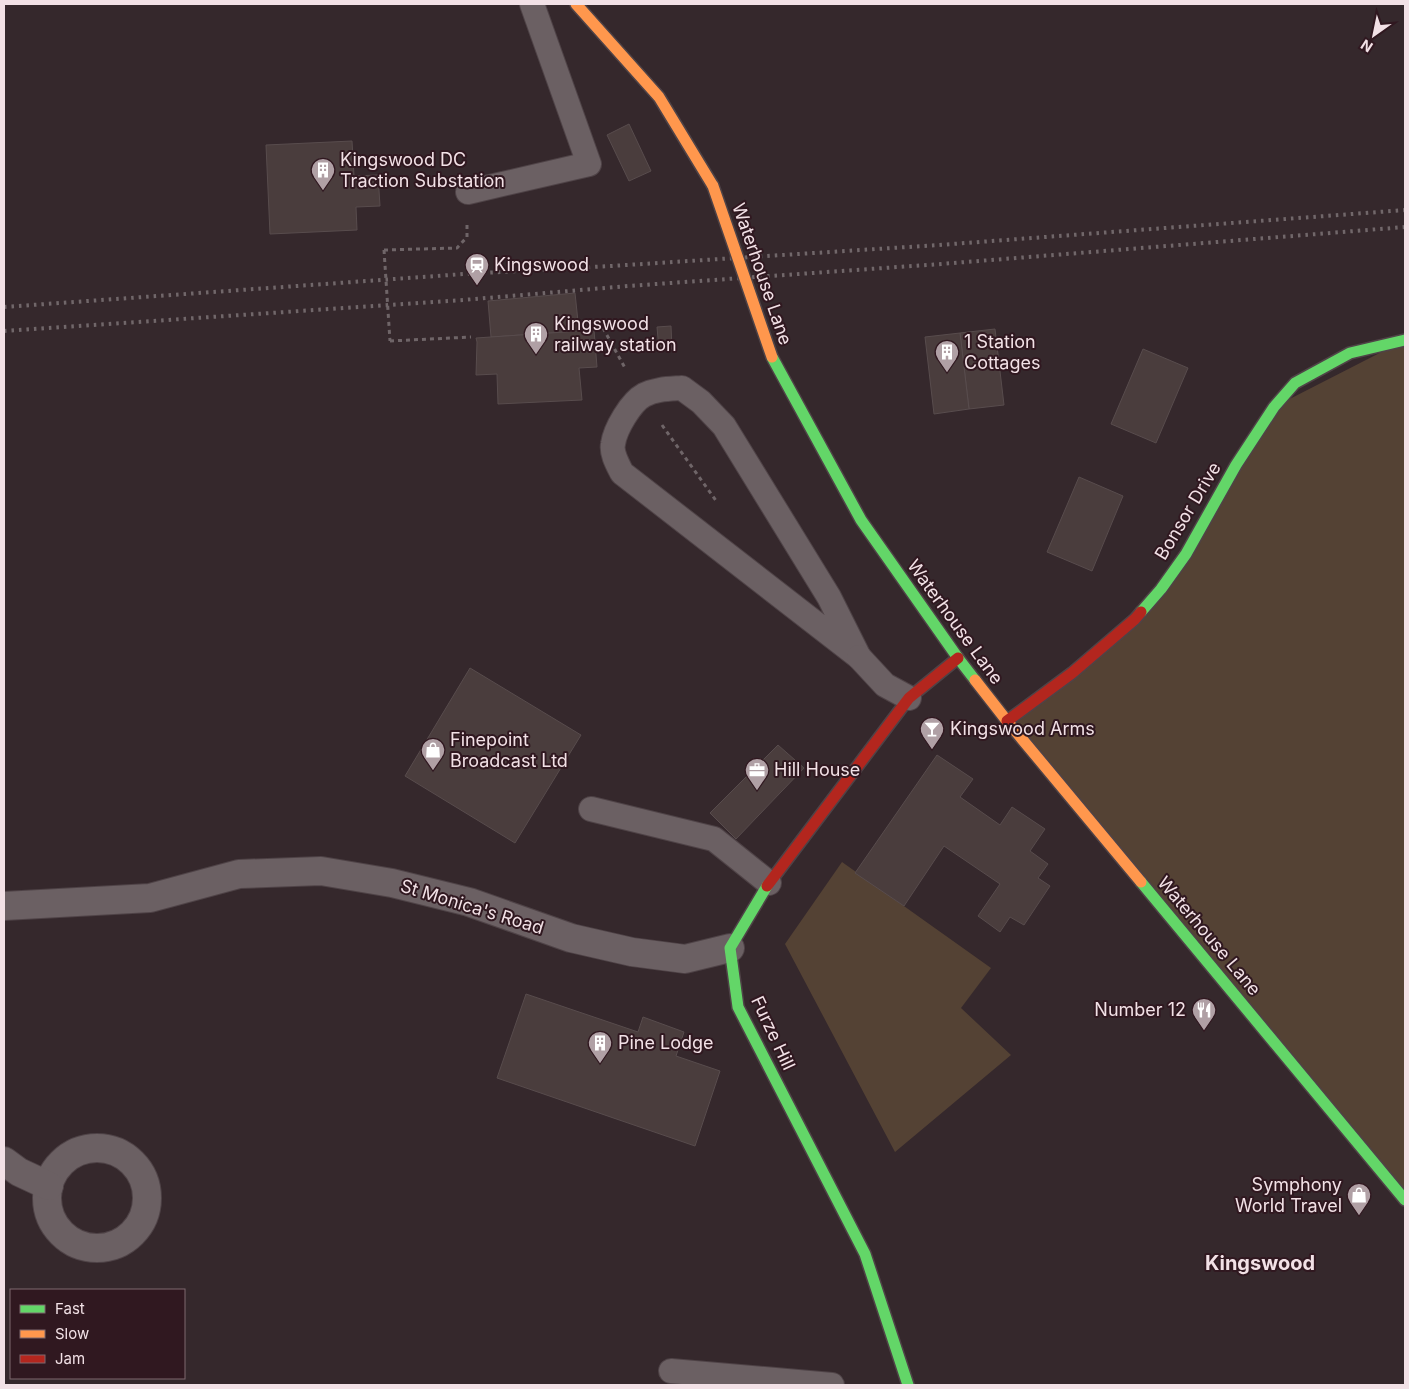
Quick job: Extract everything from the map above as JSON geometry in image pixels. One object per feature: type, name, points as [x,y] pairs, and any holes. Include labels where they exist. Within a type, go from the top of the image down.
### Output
[{"type":"street","name":"Waterhouse Lane","points":[[576,4],[659,98],[713,186],[772,357],[861,520],[958,658],[1007,721],[1405,1200]]},
{"type":"street","name":"Bonsor Drive","points":[[1007,721],[1072,673],[1135,619],[1161,589],[1186,554],[1236,465],[1274,407],[1295,383],[1350,353],[1405,340]]},
{"type":"street","points":[[730,948],[768,883],[909,698],[958,658]]},
{"type":"street","name":"St Monica's Road","points":[[4,906],[150,898],[239,874],[321,871],[392,882],[469,902],[571,938],[632,952],[685,959],[730,948]]},
{"type":"street","name":"Furze Hill","points":[[730,948],[738,1007],[865,1254],[908,1385]]},
{"type":"street","points":[[4,1161],[19,1172],[48,1186]]},
{"type":"lane","points":[[468,192],[589,164],[532,4]]},
{"type":"lane","points":[[859,657],[829,597],[724,426],[701,402],[682,388],[659,389],[642,396],[622,419],[612,445],[617,464],[622,473],[859,657],[886,685],[909,698]]},
{"type":"lane","points":[[591,809],[714,839],[768,883]]},
{"type":"lane","points":[[671,1371],[832,1385]]},
{"type":"path","points":[[456,248],[384,250],[390,341],[471,336]]},
{"type":"path","points":[[603,328],[642,396],[723,509],[706,538]]},
{"type":"shaded area","points":[[1405,340],[1405,1200],[1007,721],[1135,619],[1274,407]]},
{"type":"shaded area","points":[[842,862],[991,968],[961,1008],[1011,1055],[895,1152],[785,944]]},
{"type":"building","points":[[629,124],[651,171],[629,181],[607,135]]},
{"type":"building","name":"Kingswood DC Traction Substation","points":[[352,141],[354,176],[378,175],[380,206],[356,207],[357,230],[270,234],[266,145]]},
{"type":"building","points":[[575,293],[579,331],[491,337],[488,301]]},
{"type":"building","points":[[671,326],[672,349],[659,350],[657,327]]},
{"type":"building","points":[[995,329],[1004,405],[969,409],[960,333]]},
{"type":"building","name":"Kingswood railway station","points":[[594,330],[597,367],[579,368],[582,400],[498,404],[497,374],[476,375],[476,338]]},
{"type":"building","name":"1 Station Cottages","points":[[960,333],[969,409],[934,414],[925,337]]},
{"type":"building","points":[[1143,349],[1188,368],[1156,443],[1111,424]]},
{"type":"building","points":[[1079,477],[1123,496],[1092,571],[1047,552]]},
{"type":"building","points":[[470,668],[581,735],[515,843],[405,776]]},
{"type":"building","name":"Hill House","points":[[778,745],[804,768],[736,839],[710,813]]},
{"type":"building","points":[[937,755],[973,779],[960,797],[1000,825],[1012,807],[1045,829],[1030,851],[1048,864],[1038,878],[1050,886],[1024,925],[1010,917],[1000,932],[978,916],[1000,884],[944,846],[904,906],[855,873]]},
{"type":"building","name":"Pine Lodge","points":[[526,994],[638,1032],[643,1017],[684,1032],[676,1056],[720,1071],[695,1146],[497,1078]]},
{"type":"railway","points":[[4,307],[464,274],[939,245],[1405,210]]},
{"type":"railway","points":[[4,331],[463,300],[1405,227]]},
{"type":"traffic: fast","points":[[1141,612],[1161,589],[1186,554],[1236,465],[1274,407],[1295,383],[1350,353],[1405,340]]},
{"type":"traffic: fast","points":[[772,357],[861,520],[975,680]]},
{"type":"traffic: fast","points":[[1141,882],[1405,1200]]},
{"type":"traffic: fast","points":[[767,886],[730,948],[738,1007],[865,1254],[908,1385]]},
{"type":"traffic: slow","points":[[576,4],[659,97],[713,186]]},
{"type":"traffic: slow","points":[[713,186],[772,357]]},
{"type":"traffic: slow","points":[[975,680],[1141,882]]},
{"type":"traffic: jam","points":[[1007,721],[1072,673],[1141,612]]},
{"type":"traffic: jam","points":[[767,886],[909,698],[958,658]]},
{"type":"place","name":"Kingswood DC Traction Substation","points":[[323,191]]},
{"type":"place","name":"Kingswood","points":[[477,286]]},
{"type":"place","name":"Kingswood railway station","points":[[536,355]]},
{"type":"place","name":"1 Station Cottages","points":[[947,373]]},
{"type":"place","name":"Kingswood Arms","points":[[932,750]]},
{"type":"place","name":"Finepoint Broadcast Ltd","points":[[433,771]]},
{"type":"place","name":"Hill House","points":[[757,791]]},
{"type":"place","name":"Number 12","points":[[1204,1031]]},
{"type":"place","name":"Pine Lodge","points":[[600,1064]]},
{"type":"place","name":"Symphony World Travel","points":[[1359,1216]]},
{"type":"district","name":"Kingswood","points":[[1260,1263]]}]
